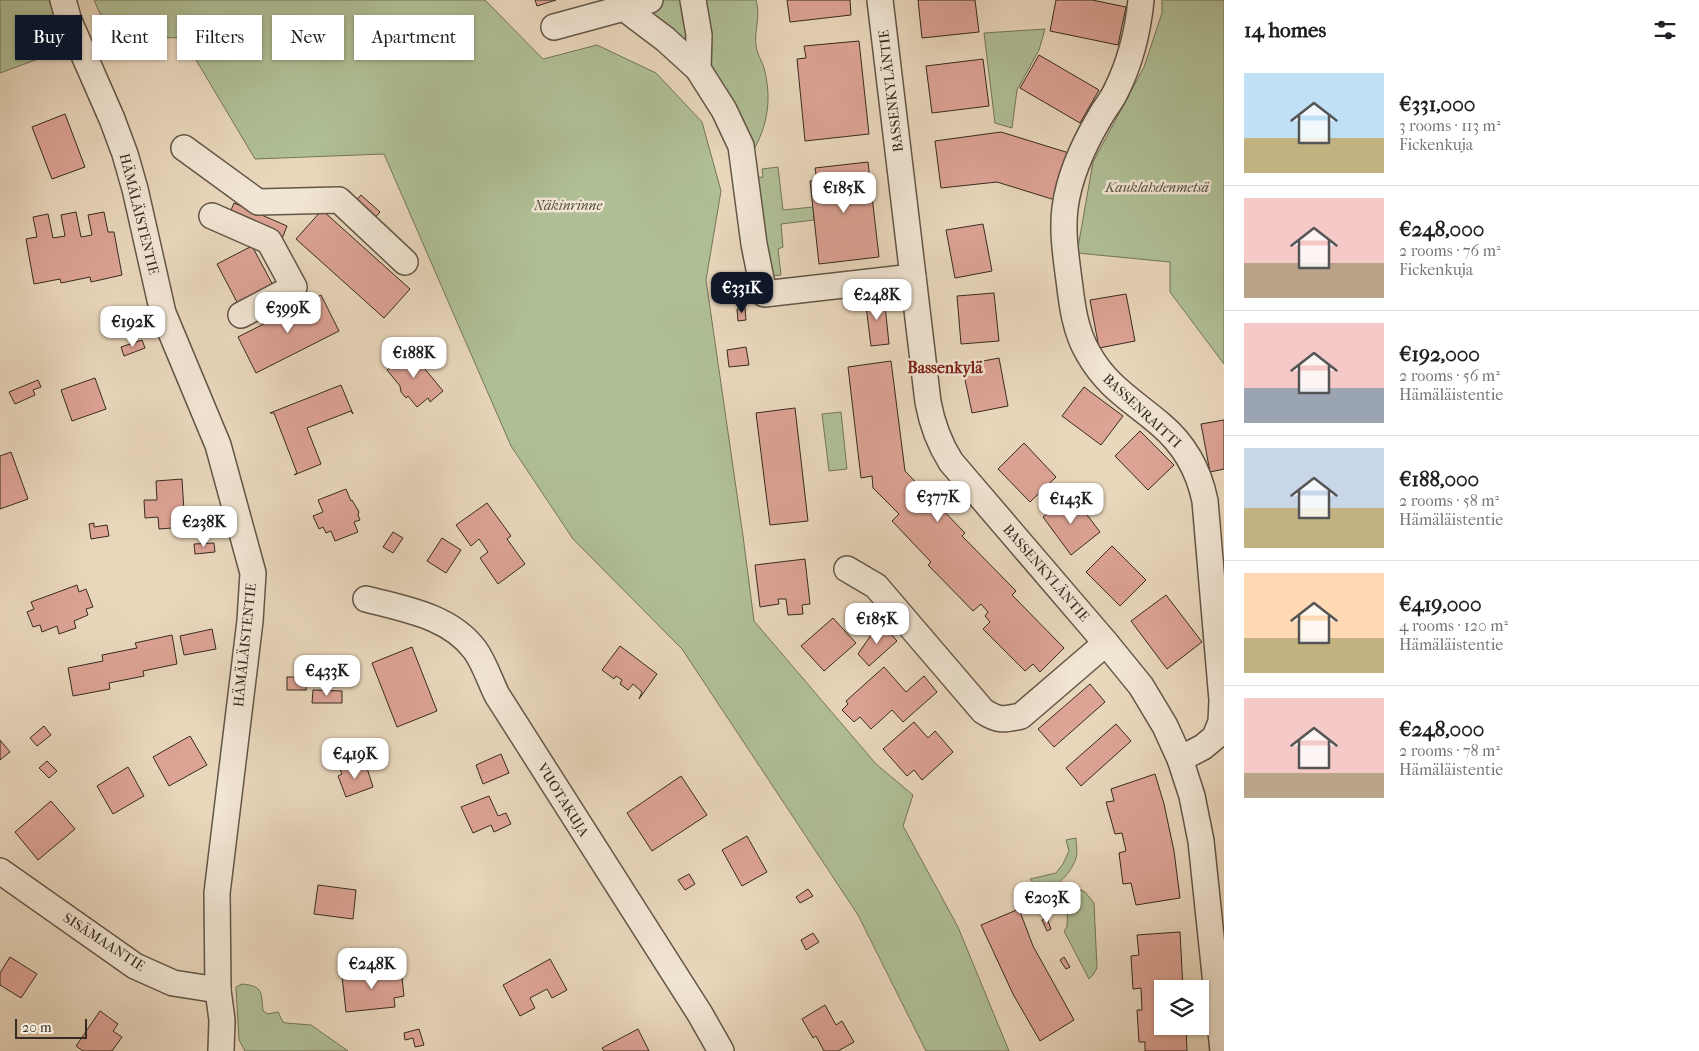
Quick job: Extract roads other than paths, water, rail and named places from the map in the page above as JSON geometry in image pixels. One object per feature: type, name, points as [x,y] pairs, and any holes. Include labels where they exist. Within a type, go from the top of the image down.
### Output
[{"type":"street","name":"HÄMÄLÄISTENTIE","points":[[63,0],[70,22],[125,154],[135,189],[163,313],[218,445],[252,573],[250,621],[217,893],[218,990],[222,1020],[220,1051]]},
{"type":"street","points":[[554,27],[650,0]]},
{"type":"street","points":[[693,0],[699,35],[698,68]]},
{"type":"street","name":"BASSENKYLÄNTIE","points":[[880,0],[928,402],[932,422],[940,444],[951,462],[1106,642],[1140,686],[1165,726],[1180,758],[1192,796],[1201,841],[1223,1051]]},
{"type":"street","name":"BASSENRAITTI","points":[[1141,0],[1139,23],[1126,67],[1116,92],[1084,145],[1065,208],[1064,228],[1072,297],[1080,339],[1096,367],[1113,387],[1162,425],[1183,448],[1201,482],[1206,509],[1217,632],[1222,700],[1221,722],[1215,737],[1203,747],[1180,758]]},
{"type":"street","points":[[624,8],[698,68],[724,110],[741,146],[754,244],[764,294],[913,276]]},
{"type":"street","points":[[184,148],[258,202],[339,200],[406,262]]},
{"type":"street","points":[[212,216],[269,241],[294,287],[241,315]]},
{"type":"street","points":[[847,569],[876,586],[983,711],[995,719],[1020,716],[1106,642]]},
{"type":"street","name":"VUOTAKUJA","points":[[366,599],[424,615],[454,629],[475,650],[497,695],[695,1006],[721,1051]]},
{"type":"street","name":"SISÄMAANTIE","points":[[0,871],[135,966],[173,983],[218,990]]},
{"type":"district","name":"Bassenkylä","points":[[945,367]]},
{"type":"park label","name":"Kauklahdenmetsä","points":[[1157,187]]},
{"type":"park label","name":"Näkinrinne","points":[[568,205]]}]
